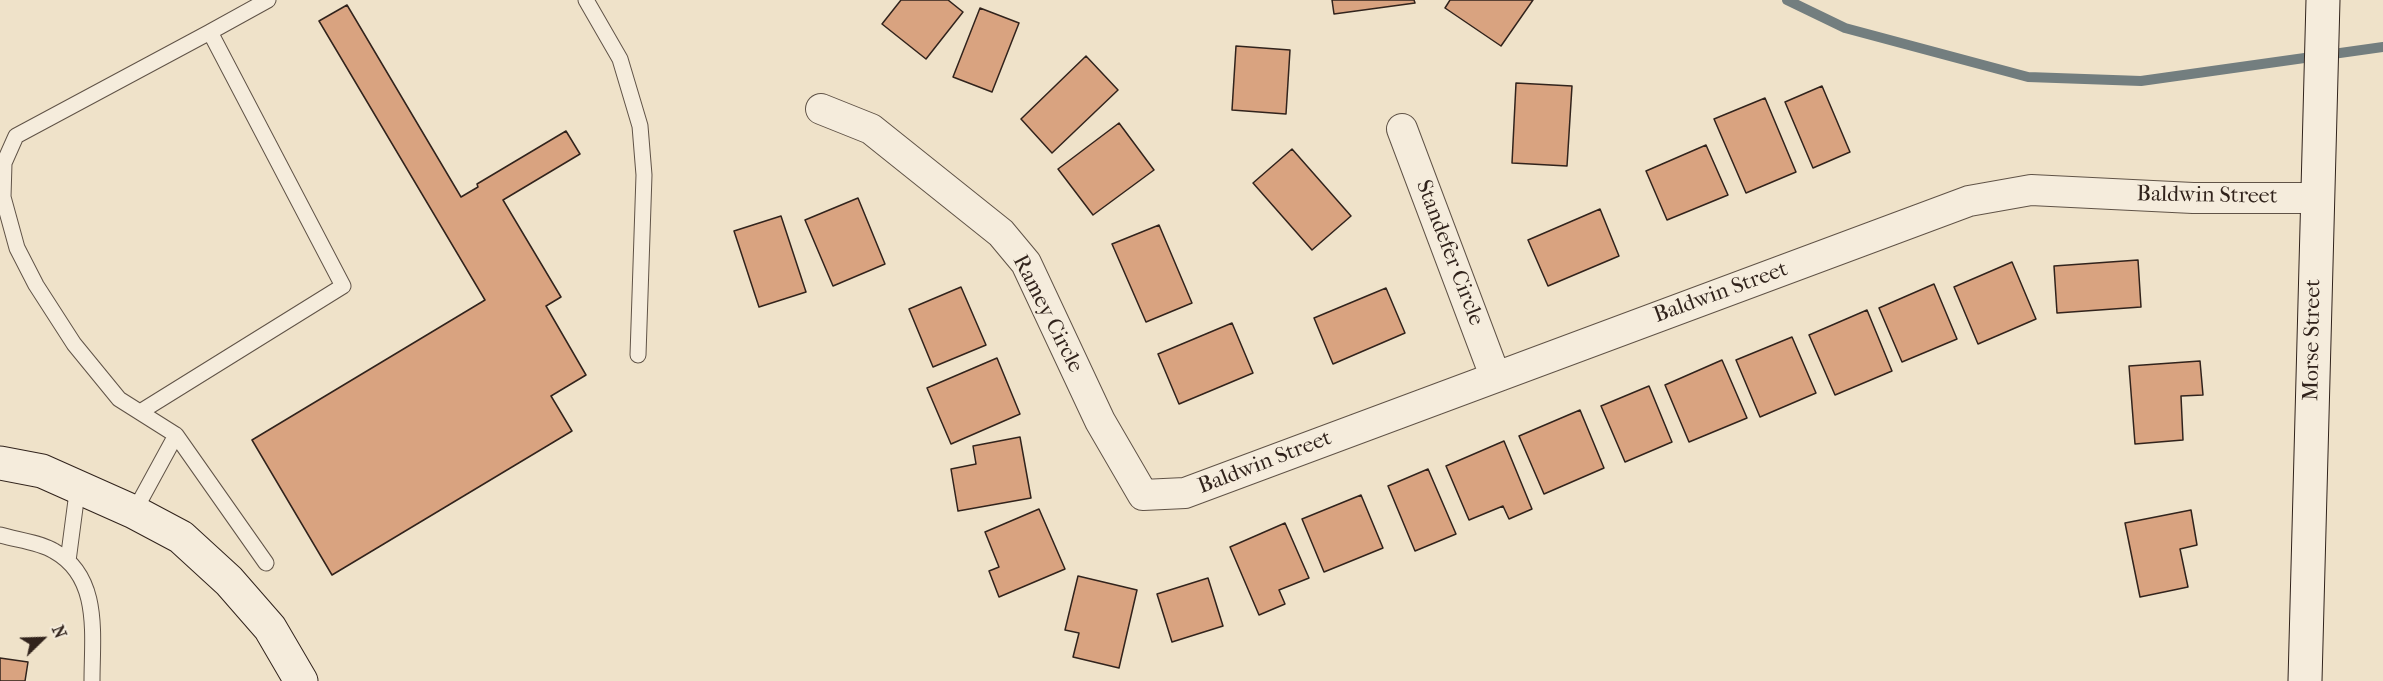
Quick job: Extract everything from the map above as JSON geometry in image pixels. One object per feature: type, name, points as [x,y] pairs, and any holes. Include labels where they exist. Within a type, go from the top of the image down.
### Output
[{"type":"street","name":"Morse Street","points":[[2305,681],[2318,149],[2324,1]]},
{"type":"street","name":"Ramey Circle","points":[[821,109],[872,129],[1001,232],[1026,263],[1100,421],[1143,495]]},
{"type":"street","name":"Standefer Circle","points":[[1402,129],[1495,376]]},
{"type":"street","name":"Baldwin Street","points":[[1143,495],[1185,493],[1969,201],[2031,190],[2193,198],[2317,198]]},
{"type":"street","points":[[0,463],[42,471],[78,485],[181,537],[229,581],[270,628],[301,681]]},
{"type":"lane","points":[[266,562],[176,435],[119,399],[74,344],[36,285],[17,248],[3,197],[4,163],[16,136],[268,0]]},
{"type":"lane","points":[[586,0],[620,59],[640,126],[644,175],[638,355]]},
{"type":"lane","points":[[140,412],[343,285],[210,32]]},
{"type":"lane","points":[[134,512],[176,435]]},
{"type":"lane","points":[[68,561],[78,485]]},
{"type":"lane","points":[[0,536],[52,550],[68,561],[84,580],[91,607],[92,681]]},
{"type":"building","points":[[901,0],[948,0],[963,12],[926,59],[882,24]]},
{"type":"building","points":[[1332,0],[1414,0],[1415,3],[1334,14]]},
{"type":"building","points":[[1450,0],[1533,0],[1501,46],[1445,8]]},
{"type":"building","points":[[347,5],[461,197],[478,187],[477,184],[566,131],[580,154],[503,200],[561,297],[546,306],[586,375],[551,396],[572,431],[332,575],[252,440],[485,300],[319,21]]},
{"type":"building","points":[[980,8],[1019,23],[992,92],[953,77]]},
{"type":"building","points":[[1236,46],[1290,50],[1286,114],[1232,110]]},
{"type":"building","points":[[1086,56],[1118,90],[1052,153],[1021,119]]},
{"type":"building","points":[[1516,83],[1572,86],[1567,166],[1512,163]]},
{"type":"building","points":[[1822,86],[1850,152],[1813,168],[1785,102]]},
{"type":"building","points":[[1765,98],[1796,172],[1746,193],[1714,119]]},
{"type":"building","points":[[1119,123],[1154,170],[1093,215],[1058,169]]},
{"type":"building","points":[[1706,145],[1728,195],[1667,220],[1646,171]]},
{"type":"building","points":[[1292,149],[1351,216],[1312,250],[1253,183]]},
{"type":"building","points":[[858,198],[885,264],[833,286],[805,220]]},
{"type":"building","points":[[1600,209],[1619,256],[1548,286],[1528,240]]},
{"type":"building","points":[[781,216],[806,292],[759,307],[734,231]]},
{"type":"building","points":[[1159,225],[1192,303],[1146,322],[1112,244]]},
{"type":"building","points":[[2138,260],[2141,307],[2057,313],[2054,266]]},
{"type":"building","points":[[2012,262],[2036,319],[1978,344],[1954,287]]},
{"type":"building","points":[[1934,284],[1957,339],[1902,362],[1879,308]]},
{"type":"building","points":[[961,287],[986,345],[933,367],[909,309]]},
{"type":"building","points":[[1386,288],[1405,333],[1333,364],[1314,318]]},
{"type":"building","points":[[1867,310],[1892,371],[1835,395],[1809,335]]},
{"type":"building","points":[[1232,323],[1253,373],[1179,404],[1158,354]]},
{"type":"building","points":[[1792,337],[1816,393],[1760,417],[1736,360]]},
{"type":"building","points":[[997,358],[1020,414],[951,444],[927,388]]},
{"type":"building","points":[[1722,360],[1747,418],[1689,442],[1665,385]]},
{"type":"building","points":[[2200,361],[2203,395],[2181,396],[2183,440],[2135,444],[2129,366]]},
{"type":"building","points":[[1649,386],[1672,442],[1625,462],[1601,406]]},
{"type":"building","points":[[1580,410],[1604,468],[1544,494],[1519,436]]},
{"type":"building","points":[[1020,437],[1031,498],[958,511],[951,469],[976,464],[973,446]]},
{"type":"building","points":[[1504,441],[1532,509],[1509,519],[1503,506],[1469,520],[1446,466]]},
{"type":"building","points":[[1428,469],[1456,534],[1415,551],[1388,486]]},
{"type":"building","points":[[1361,495],[1383,548],[1324,572],[1302,519]]},
{"type":"building","points":[[1039,509],[1065,569],[999,597],[989,571],[999,567],[985,532]]},
{"type":"building","points":[[2191,510],[2197,545],[2180,549],[2188,587],[2140,597],[2125,523]]},
{"type":"building","points":[[1285,523],[1309,578],[1279,590],[1285,604],[1259,615],[1230,547]]},
{"type":"building","points":[[1078,576],[1137,590],[1119,668],[1073,657],[1079,633],[1065,630]]},
{"type":"building","points":[[1208,578],[1223,626],[1172,642],[1157,594]]},
{"type":"building","points":[[0,658],[28,662],[25,681],[0,681]]},
{"type":"waterway","points":[[1787,0],[1845,28],[2028,77],[2141,81],[2383,47]]}]
